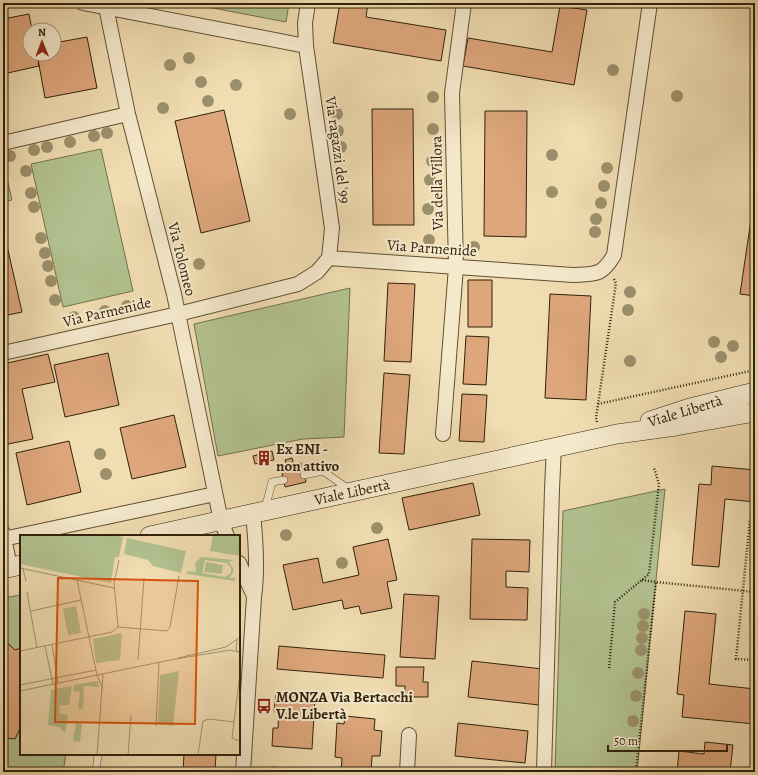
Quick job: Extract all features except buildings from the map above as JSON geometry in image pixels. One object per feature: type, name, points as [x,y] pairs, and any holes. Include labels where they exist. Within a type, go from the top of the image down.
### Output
[{"type":"main road","name":"Viale Libertà","points":[[609,436],[657,418],[690,408],[755,392]]},
{"type":"main road","name":"Viale Libertà","points":[[159,535],[224,528],[258,513],[554,448],[609,436],[755,412]]},
{"type":"street","points":[[83,3],[306,46]]},
{"type":"street","name":"Via ragazzi del '99","points":[[308,3],[305,23],[306,46],[332,228],[329,258]]},
{"type":"street","name":"Via della Villora","points":[[443,434],[456,267],[452,93],[464,3]]},
{"type":"street","points":[[608,266],[614,255],[650,3]]},
{"type":"street","name":"Via Tolomeo","points":[[106,7],[128,114],[174,294],[215,494],[224,528]]},
{"type":"street","points":[[3,143],[128,114]]},
{"type":"street","name":"Via Parmenide","points":[[3,353],[178,314],[298,284],[317,272],[329,258],[573,275],[595,274],[608,266]]},
{"type":"street","points":[[544,772],[554,448]]},
{"type":"street","points":[[11,567],[3,537],[215,494]]},
{"type":"street","points":[[243,772],[254,597],[257,577],[258,513]]},
{"type":"street","points":[[240,565],[254,597]]},
{"type":"street","points":[[407,772],[409,735]]},
{"type":"lane","points":[[304,475],[323,471],[353,492]]},
{"type":"lane","points":[[258,513],[272,482],[284,480]]},
{"type":"lane","points":[[96,772],[98,755]]},
{"type":"path","points":[[608,266],[616,283],[596,418],[609,436]]},
{"type":"path","points":[[598,404],[755,370]]},
{"type":"path","points":[[609,668],[615,602],[649,574],[659,484],[654,468]]},
{"type":"path","points":[[755,521],[750,520],[736,658],[755,660]]},
{"type":"path","points":[[642,580],[755,592]]},
{"type":"path","points":[[636,772],[656,582]]},
{"type":"green space","points":[[187,3],[289,3],[286,22]]},
{"type":"green space","points":[[101,149],[133,291],[63,307],[31,164]]},
{"type":"green space","points":[[3,170],[5,170],[12,200],[3,202]]},
{"type":"green space","points":[[350,288],[344,437],[303,439],[218,456],[194,324]]},
{"type":"green space","points":[[665,489],[637,772],[555,772],[563,511]]},
{"type":"green space","points":[[20,595],[20,755],[66,755],[63,772],[3,772],[3,598]]},
{"type":"place","name":"Ex ENI - non attivo","points":[[264,458]]},
{"type":"place","name":"MONZA Via Bertacchi V.le Libertà","points":[[264,706]]}]
